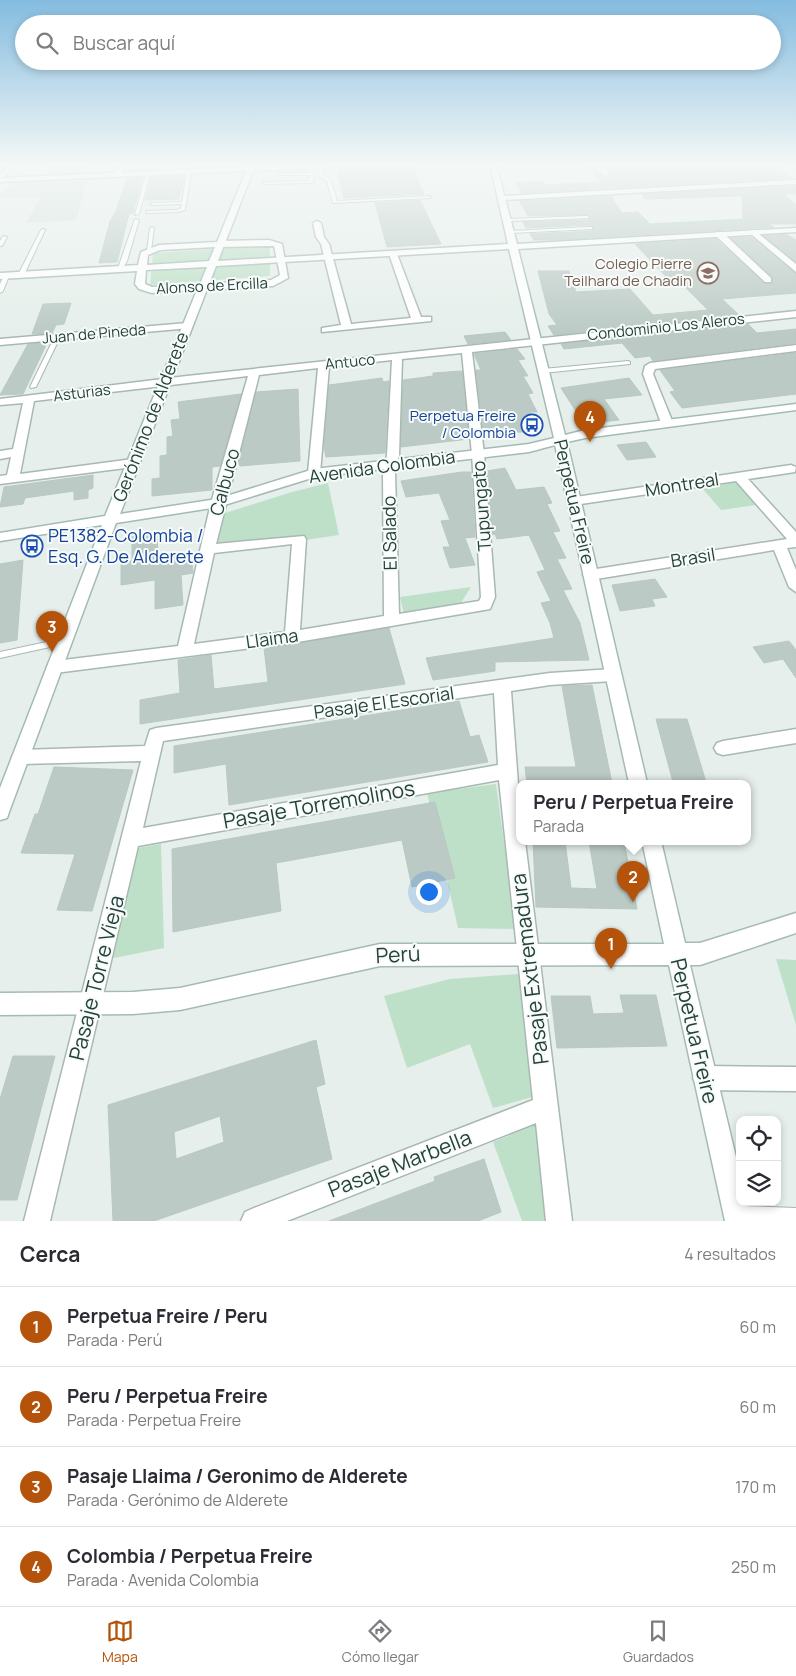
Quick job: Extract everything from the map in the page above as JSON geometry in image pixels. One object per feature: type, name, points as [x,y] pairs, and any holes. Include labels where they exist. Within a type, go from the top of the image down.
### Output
[{"type":"street","name":"Gerónimo de Alderete","points":[[0,812],[111,519],[229,221]]},
{"type":"street","name":"Perpetua Freire","points":[[508,221],[637,780]]},
{"type":"street","points":[[317,223],[329,258],[347,328]]},
{"type":"street","name":"Alonso de Ercilla","points":[[3,276],[796,230]]},
{"type":"street","points":[[754,232],[796,269]]},
{"type":"street","points":[[719,234],[768,280]]},
{"type":"street","name":"Alonso de Ercilla","points":[[276,243],[280,246],[285,276],[277,282],[145,289],[140,286],[144,254],[149,250],[220,244],[276,243]]},
{"type":"street","points":[[393,254],[416,320]]},
{"type":"street","name":"Condominio Los Aleros","points":[[536,341],[796,314]]},
{"type":"street","points":[[326,330],[428,319]]},
{"type":"street","name":"Juan de Pineda","points":[[0,342],[187,326]]},
{"type":"street","name":"Antuco","points":[[165,383],[536,341]]},
{"type":"street","points":[[667,423],[648,374],[649,368],[657,364],[796,348]]},
{"type":"street","name":"Tupungato","points":[[467,349],[478,454],[488,597],[486,603]]},
{"type":"street","name":"El Salado","points":[[392,620],[389,473],[397,357]]},
{"type":"street","points":[[314,473],[324,364]]},
{"type":"street","name":"Calbuco","points":[[184,652],[218,503],[254,372]]},
{"type":"street","name":"Asturias","points":[[0,402],[31,393],[165,383]]},
{"type":"street","points":[[14,478],[31,393]]},
{"type":"street","name":"Avenida Colombia","points":[[0,537],[218,503],[314,473],[537,447],[577,435],[796,407]]},
{"type":"street","points":[[0,455],[19,452]]},
{"type":"street","points":[[0,480],[133,463]]},
{"type":"street","name":"Montreal","points":[[574,501],[791,469]]},
{"type":"street","points":[[739,476],[796,541]]},
{"type":"street","points":[[208,550],[299,539],[292,637]]},
{"type":"street","name":"Brasil","points":[[590,575],[796,541]]},
{"type":"street","points":[[778,544],[796,587]]},
{"type":"street","name":"Llaima","points":[[55,667],[292,637],[478,606],[486,603]]},
{"type":"street","name":"Pasaje El Escorial","points":[[21,757],[154,744],[502,686],[550,679],[613,675]]},
{"type":"street","name":"Pasaje Extremadura","points":[[502,686],[507,770],[559,1221]]},
{"type":"street","points":[[723,748],[796,736]]},
{"type":"street","name":"Pasaje Torre Vieja","points":[[37,1221],[154,744]]},
{"type":"street","name":"Pasaje Torremolinos","points":[[131,839],[507,770]]},
{"type":"street","name":"Perpetua Freire","points":[[652,845],[738,1217]]},
{"type":"street","name":"Perú","points":[[0,1004],[159,1002],[202,996],[380,955],[677,955],[709,952],[796,923]]},
{"type":"street","points":[[705,1078],[796,1079]]},
{"type":"street","name":"Pasaje Marbella","points":[[254,1221],[546,1108]]},
{"type":"lane","points":[[119,270],[136,221]]},
{"type":"lane","points":[[149,250],[152,228]]},
{"type":"lane","points":[[510,232],[590,228]]},
{"type":"lane","points":[[20,275],[43,230]]},
{"type":"lane","points":[[0,245],[5,237]]},
{"type":"lane","points":[[0,291],[3,276]]},
{"type":"lane","points":[[31,393],[57,337]]},
{"type":"lane","points":[[544,371],[628,363]]},
{"type":"lane","points":[[0,655],[65,640]]},
{"type":"lane","points":[[738,1217],[796,1216]]},
{"type":"shaded area","points":[[27,221],[60,221],[26,223]]},
{"type":"green space","points":[[270,245],[270,276],[150,285],[153,253]]},
{"type":"green space","points":[[736,482],[756,505],[721,510],[702,488]]},
{"type":"green space","points":[[328,483],[339,535],[305,540],[304,535],[215,545],[222,514]]},
{"type":"green space","points":[[471,587],[459,606],[404,614],[400,597]]},
{"type":"green space","points":[[496,784],[516,929],[458,928],[427,793]]},
{"type":"green space","points":[[161,844],[164,948],[114,958],[112,948],[137,848]]},
{"type":"green space","points":[[776,959],[796,960],[796,1025]]},
{"type":"green space","points":[[518,974],[536,1096],[493,1108],[470,1044],[407,1068],[384,996],[450,979]]},
{"type":"green space","points":[[540,1123],[553,1221],[522,1221],[493,1142]]},
{"type":"building","points":[[110,221],[127,221],[117,262],[99,263]]},
{"type":"building","points":[[380,221],[430,221],[441,244],[387,247]]},
{"type":"building","points":[[647,221],[650,224],[706,221],[796,221],[796,224],[768,224],[774,227],[555,240],[534,240],[530,234],[592,231],[594,227],[590,225],[526,228],[523,222]]},
{"type":"building","points":[[786,234],[796,240],[796,262],[764,236]]},
{"type":"building","points":[[751,237],[796,274],[796,293],[722,299],[739,315],[554,335],[548,326],[557,325],[549,314],[538,271],[569,271],[576,292],[630,289],[653,315],[708,310],[684,286],[675,286],[635,244],[716,239],[764,283],[772,283],[772,277],[731,238]]},
{"type":"building","points":[[71,303],[64,324],[56,325],[52,333],[32,334],[43,304]]},
{"type":"building","points":[[748,324],[757,333],[796,329],[796,343],[653,361],[650,356],[635,358],[622,343],[564,349],[561,344]]},
{"type":"building","points":[[505,332],[511,340],[468,344],[464,336]]},
{"type":"building","points":[[47,343],[23,394],[0,395],[28,344]]},
{"type":"building","points":[[517,349],[525,359],[518,360],[528,376],[523,376],[533,393],[528,394],[537,412],[530,412],[538,431],[505,433],[506,436],[484,438],[476,370],[481,370],[474,354]]},
{"type":"building","points":[[796,353],[796,394],[682,408],[670,392],[675,391],[660,370]]},
{"type":"building","points":[[462,371],[469,439],[401,447],[403,380],[433,376],[433,373]]},
{"type":"building","points":[[382,378],[383,382],[389,381],[385,453],[326,457],[324,448],[329,385]]},
{"type":"building","points":[[629,378],[642,395],[604,399],[619,420],[584,424],[561,388]]},
{"type":"building","points":[[298,389],[300,461],[240,466],[238,463],[256,392]]},
{"type":"building","points":[[241,394],[220,466],[212,467],[212,490],[152,496],[152,479],[160,478],[160,456],[167,455],[167,437],[173,436],[171,420],[180,419],[178,402]]},
{"type":"building","points":[[646,442],[656,457],[627,460],[617,445]]},
{"type":"building","points":[[505,468],[516,490],[544,487],[552,503],[547,504],[560,531],[553,532],[566,558],[557,559],[572,589],[563,590],[580,623],[589,660],[495,662],[495,671],[433,680],[426,658],[554,638],[541,603],[551,601],[537,572],[545,570],[529,535],[497,539],[495,534],[492,535],[487,471]]},
{"type":"building","points":[[471,472],[475,537],[465,538],[475,565],[450,568],[443,547],[450,547],[441,521],[450,520],[439,493],[406,497],[401,481]]},
{"type":"building","points":[[93,475],[93,488],[88,490],[88,498],[74,500],[74,491],[25,498],[23,504],[0,507],[4,487]]},
{"type":"building","points":[[157,532],[158,559],[191,554],[193,573],[181,575],[183,605],[155,609],[155,580],[121,585],[121,563],[132,561],[132,536]]},
{"type":"building","points":[[23,560],[17,640],[0,643],[0,564]]},
{"type":"building","points":[[655,579],[667,597],[652,599],[655,606],[620,611],[612,585]]},
{"type":"building","points":[[389,628],[405,684],[140,724],[140,700],[180,693],[178,660],[211,655],[214,689],[268,682],[264,648]]},
{"type":"building","points":[[789,641],[796,650],[796,678],[783,659],[764,663],[753,647]]},
{"type":"building","points":[[592,685],[611,780],[527,780],[525,767],[576,767],[562,686]]},
{"type":"building","points":[[459,701],[470,737],[479,735],[488,762],[229,805],[226,764],[174,773],[174,746]]},
{"type":"building","points":[[656,719],[687,719],[705,780],[672,780]]},
{"type":"building","points":[[54,767],[133,770],[92,911],[57,910],[75,854],[21,853],[35,814],[38,814]]},
{"type":"building","points":[[435,802],[455,878],[412,887],[402,840],[276,863],[281,911],[173,932],[172,849]]},
{"type":"building","points":[[533,845],[566,845],[571,888],[597,889],[590,845],[625,845],[637,909],[536,907]]},
{"type":"building","points":[[620,995],[656,995],[667,1046],[557,1048],[551,996],[590,996],[593,1014],[624,1013]]},
{"type":"building","points":[[316,1040],[325,1084],[316,1087],[332,1159],[154,1221],[113,1221],[108,1105]],"holes":[[[220,1116],[224,1142],[176,1159],[174,1132]]]},
{"type":"building","points":[[13,1056],[55,1056],[17,1200],[0,1200],[0,1099]]},
{"type":"building","points":[[484,1159],[501,1212],[478,1221],[329,1221],[435,1181],[434,1177]]},
{"type":"place","name":"Colegio Pierre Teilhard de Chadin","points":[[708,273]]},
{"type":"place","name":"Perpetua Freire / Colombia","points":[[532,425]]},
{"type":"place","name":"Colombia / Perpetua Freire","points":[[590,442]]},
{"type":"place","name":"PE1382-Colombia / Esq. G. De Alderete","points":[[32,546]]},
{"type":"place","name":"Pasaje Llaima / Geronimo de Alderete","points":[[52,652]]},
{"type":"place","name":"Peru / Perpetua Freire","points":[[633,902]]},
{"type":"place","name":"Perpetua Freire / Peru","points":[[611,969]]}]
